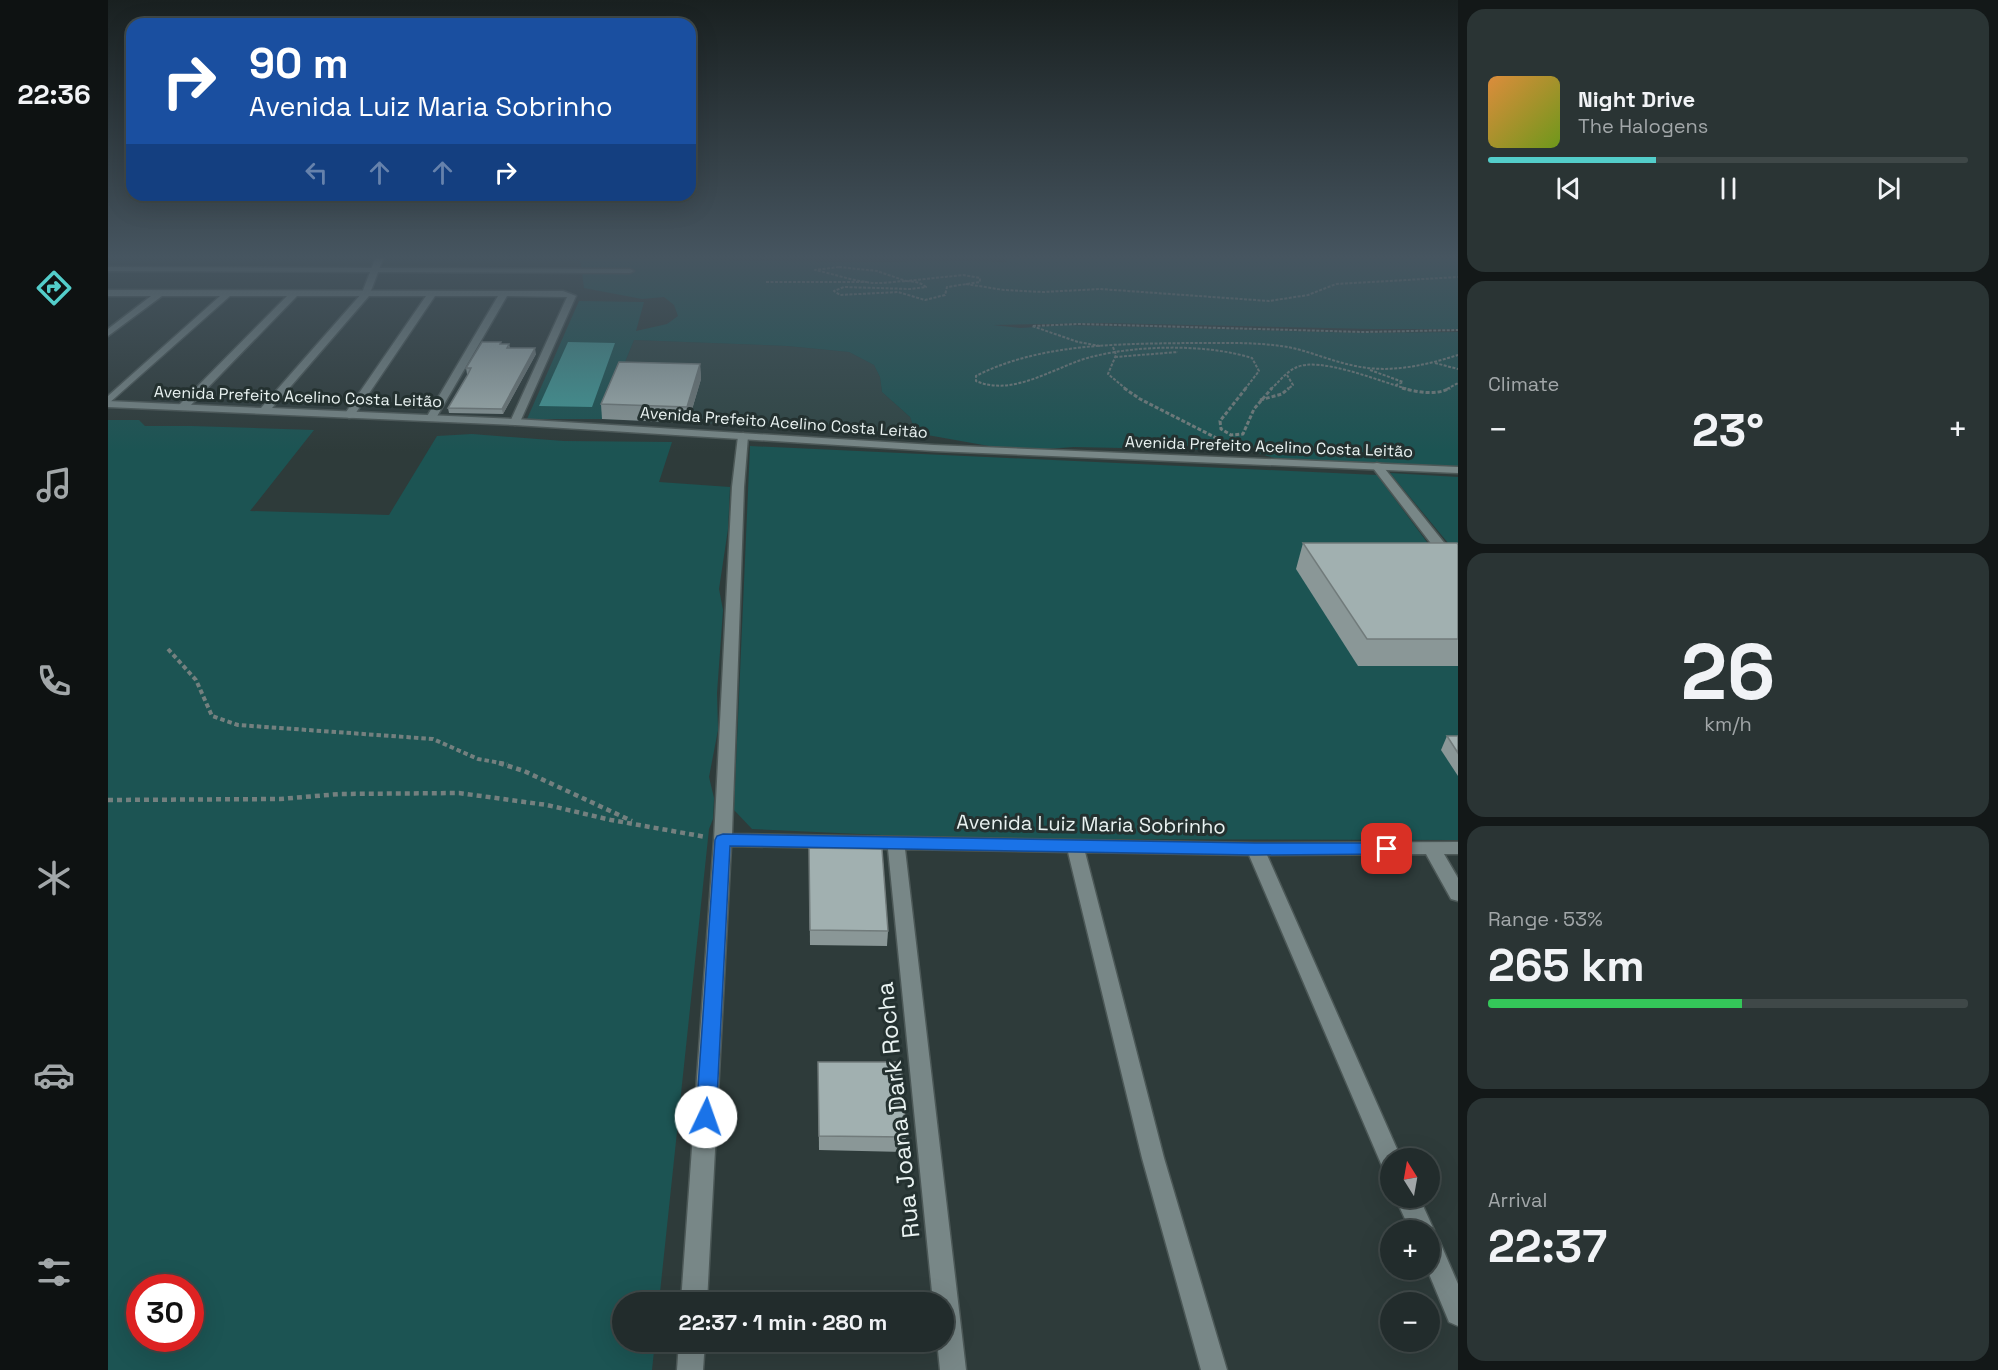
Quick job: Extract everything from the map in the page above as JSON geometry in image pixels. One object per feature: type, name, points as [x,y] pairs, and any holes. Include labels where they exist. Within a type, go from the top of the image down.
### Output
[{"type":"street","points":[[108,333],[121,323]]},
{"type":"street","points":[[108,402],[195,323]]},
{"type":"street","points":[[183,407],[266,323]]},
{"type":"street","points":[[264,411],[341,323]]},
{"type":"street","points":[[349,414],[412,323]]},
{"type":"street","points":[[431,418],[487,323]]},
{"type":"street","points":[[515,422],[560,323]]},
{"type":"street","name":"Avenida Prefeito Acelino Costa Leitão","points":[[108,402],[515,422],[934,448],[1458,470]]},
{"type":"street","points":[[695,1292],[723,840],[738,487],[743,435]]},
{"type":"street","points":[[1377,466],[1458,569]]},
{"type":"street","name":"Avenida Luiz Maria Sobrinho","points":[[723,840],[1255,849],[1458,849]]},
{"type":"street","name":"Rua Joana Dark Rocha","points":[[896,844],[953,1370]]},
{"type":"street","points":[[1075,846],[1153,1158],[1214,1370]]},
{"type":"street","points":[[1255,849],[1386,1148]]},
{"type":"street","points":[[1431,849],[1458,894]]},
{"type":"street","points":[[1440,1271],[1458,1313]]},
{"type":"street","points":[[690,1370],[691,1352]]},
{"type":"path","points":[[1113,347],[1078,342],[1032,326],[1080,324],[1364,332],[1458,330]]},
{"type":"path","points":[[1396,385],[1403,382],[1392,376],[1302,351],[1260,344],[1113,347],[1043,354],[1001,363],[976,376],[976,381],[984,386],[1013,385],[1079,360],[1182,350],[1236,352],[1252,358],[1257,363],[1259,372],[1220,421],[1218,426],[1231,435],[1242,434],[1247,430],[1259,400],[1272,386],[1299,366],[1326,365],[1396,385],[1427,392],[1451,390],[1458,383]]},
{"type":"path","points":[[1113,347],[1115,355],[1108,374],[1115,382],[1140,399],[1196,426],[1259,462]]},
{"type":"path","points":[[1360,368],[1399,368],[1431,363],[1458,355]]},
{"type":"path","points":[[1431,363],[1458,369]]},
{"type":"path","points":[[1259,400],[1282,394],[1293,385],[1287,375]]},
{"type":"path","points":[[168,649],[200,685],[205,704],[212,716],[219,721],[238,725],[434,739],[478,759],[506,764],[524,771],[635,822]]},
{"type":"path","points":[[108,800],[280,799],[422,792],[459,793],[547,805],[611,820],[635,822],[723,840]]},
{"type":"shaded area","points":[[569,323],[638,323],[636,331],[668,323],[1458,323],[1458,329],[1104,323],[993,325],[1020,328],[1067,325],[1362,333],[1458,332],[1458,468],[1285,461],[1261,454],[1245,441],[1218,450],[1074,447],[1017,451],[916,433],[910,417],[882,392],[880,377],[874,365],[849,352],[787,346],[634,340],[602,419],[527,419]]},
{"type":"shaded area","points":[[634,340],[787,346],[849,352],[874,365],[880,377],[882,392],[910,417],[916,433],[602,419]]},
{"type":"shaded area","points":[[568,342],[615,343],[592,407],[539,406]]},
{"type":"shaded area","points":[[108,420],[139,420],[145,426],[314,430],[250,511],[389,515],[437,436],[472,434],[564,441],[672,442],[659,482],[730,487],[728,529],[719,589],[723,610],[717,693],[718,730],[709,777],[714,798],[713,819],[709,829],[660,1292],[612,1292],[612,1352],[654,1352],[652,1370],[108,1370]]},
{"type":"shaded area","points":[[750,446],[1377,475],[1447,569],[1458,666],[1458,840],[968,839],[752,829],[734,810]]},
{"type":"shaded area","points":[[1390,473],[1458,477],[1458,555]]},
{"type":"building","points":[[482,342],[509,344],[507,348],[535,348],[502,409],[448,408],[471,368],[466,368]]},
{"type":"building","points":[[619,362],[700,364],[687,407],[601,404]]},
{"type":"building","points":[[1303,543],[1457,543],[1458,639],[1367,639]]},
{"type":"building","points":[[1447,736],[1458,736],[1458,753]]},
{"type":"building","points":[[809,848],[882,849],[888,931],[810,930]]},
{"type":"building","points":[[818,1062],[901,1062],[906,1137],[819,1136]]},
{"type":"route","points":[[706,1117],[723,840],[1387,849]]}]
